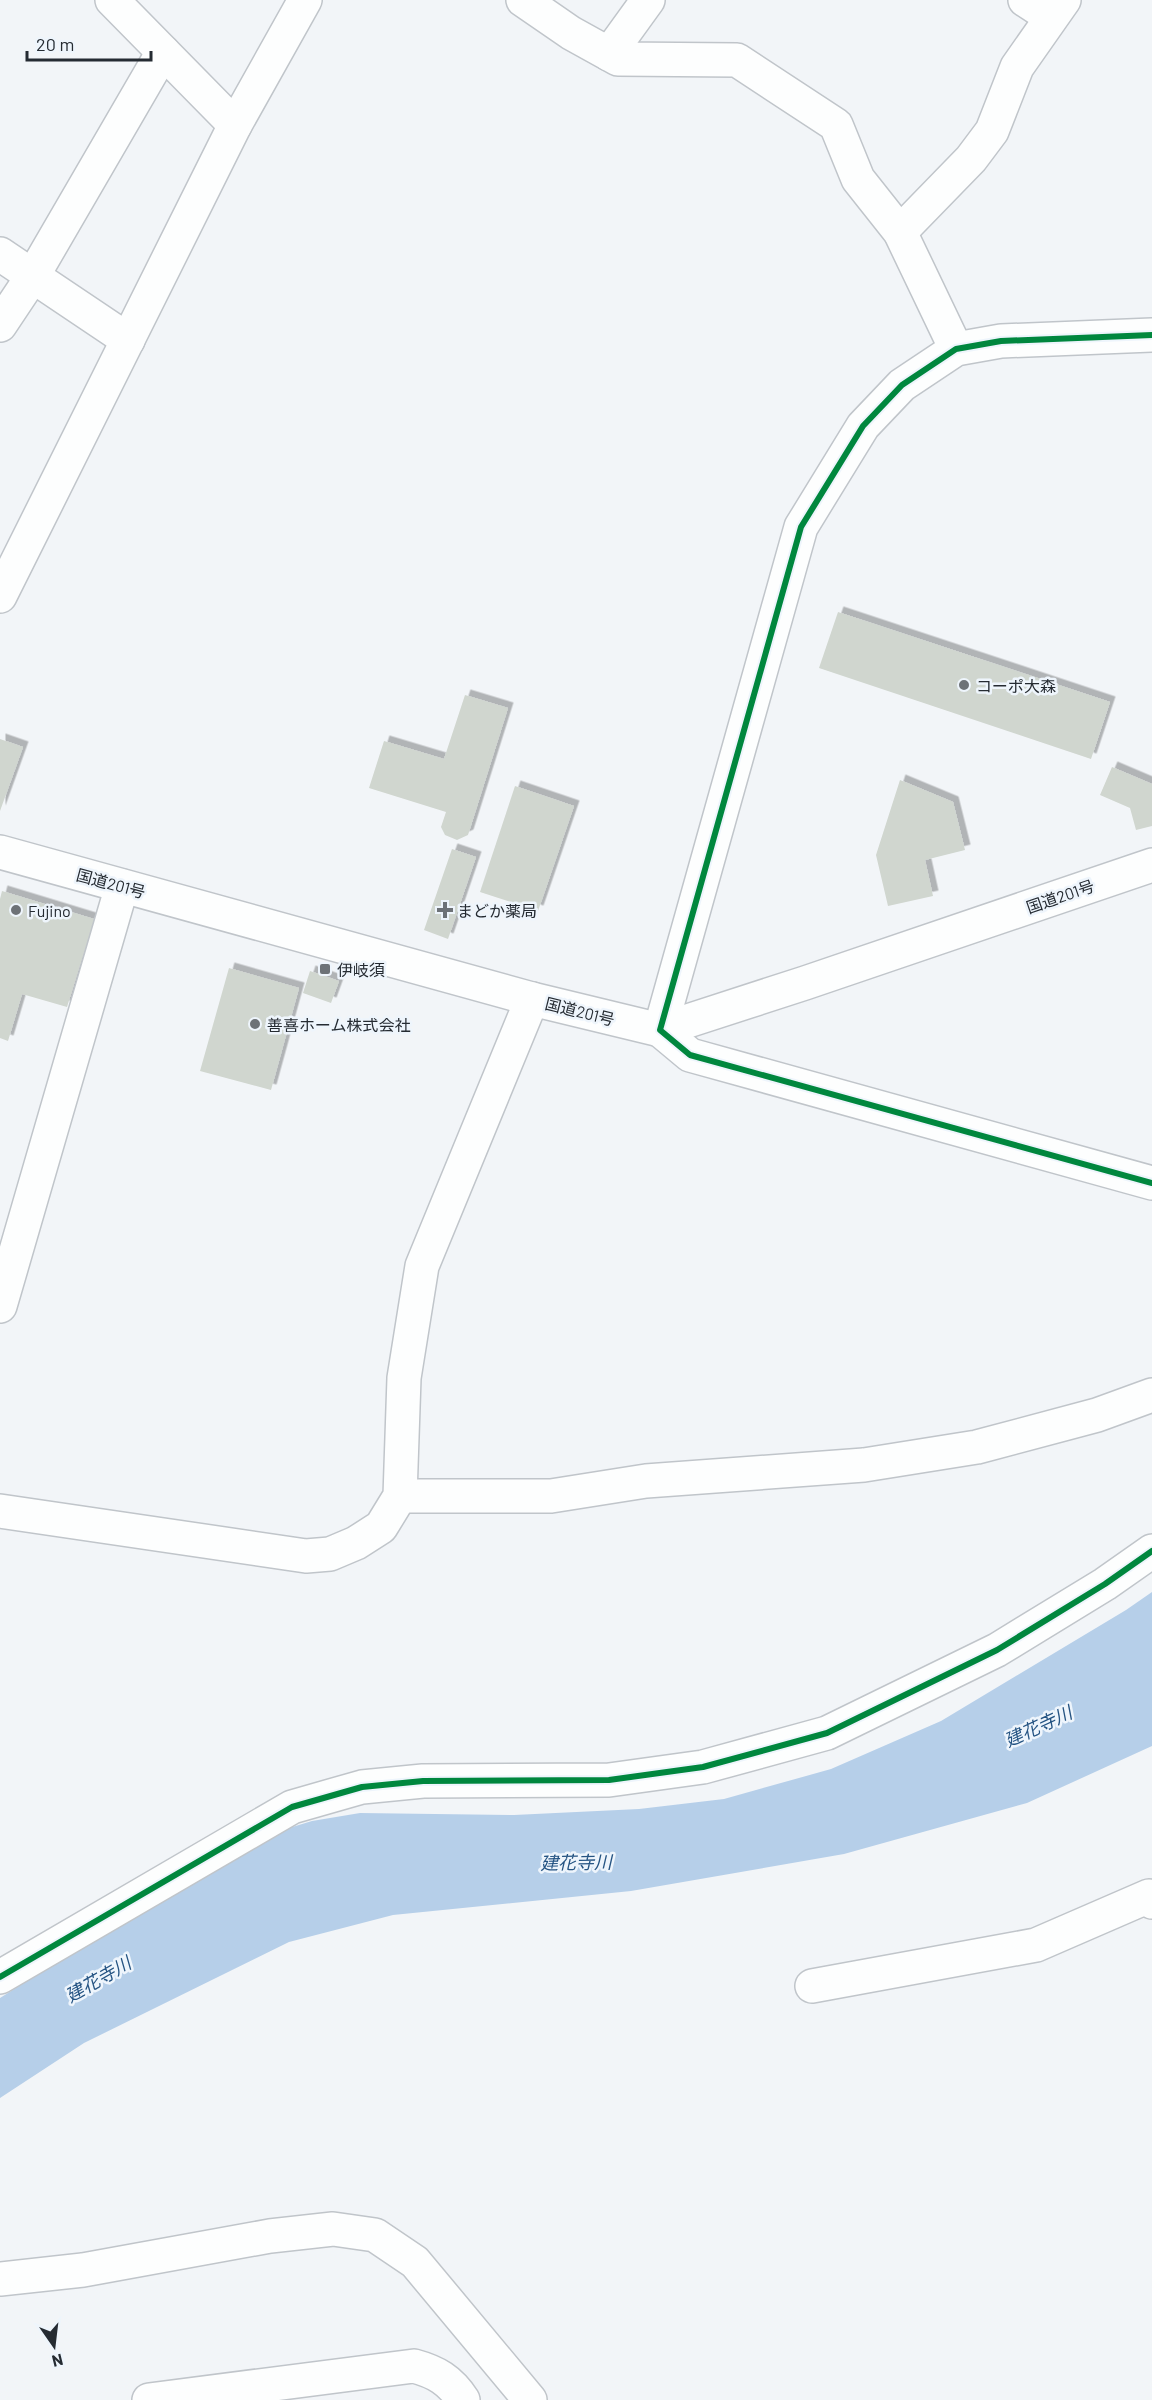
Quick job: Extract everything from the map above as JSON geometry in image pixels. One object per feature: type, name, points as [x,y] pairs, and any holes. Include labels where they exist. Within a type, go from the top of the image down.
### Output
[{"type":"main road","points":[[112,0],[235,126]]},
{"type":"main road","points":[[0,596],[235,126],[306,0]]},
{"type":"main road","points":[[523,0],[571,33],[618,58],[737,60],[836,125],[858,179],[900,232],[956,349]]},
{"type":"main road","points":[[609,54],[648,0]]},
{"type":"main road","points":[[900,232],[971,159],[992,131],[1017,67],[1047,6]]},
{"type":"main road","points":[[0,325],[34,274],[163,52]]},
{"type":"main road","points":[[0,254],[34,274],[128,340]]},
{"type":"main road","points":[[1152,335],[1001,341],[956,349],[902,385],[863,426],[801,527],[660,1030],[690,1055],[1152,1183]]},
{"type":"main road","name":"国道201号","points":[[0,852],[532,999],[660,1030],[1152,865]]},
{"type":"main road","points":[[0,1306],[122,886]]},
{"type":"main road","points":[[0,1511],[306,1556],[330,1554],[356,1544],[381,1527],[400,1496],[404,1378],[422,1266],[532,999]]},
{"type":"main road","points":[[400,1496],[550,1496],[646,1481],[864,1465],[978,1447],[1097,1415],[1152,1395]]},
{"type":"main road","points":[[0,1977],[292,1807],[362,1787],[423,1780],[609,1780],[702,1767],[827,1733],[997,1650],[1105,1584],[1152,1551]]},
{"type":"main road","points":[[812,1986],[1036,1945],[1151,1897]]},
{"type":"main road","points":[[0,2279],[83,2270],[270,2236],[333,2229],[375,2235],[415,2262],[530,2400]]},
{"type":"main road","points":[[149,2400],[414,2366],[437,2373],[456,2388],[463,2400]]},
{"type":"water","name":"建花寺川","points":[[1152,1592],[1152,1746],[1027,1803],[844,1854],[631,1891],[393,1915],[289,1942],[84,2043],[0,2098],[0,1998],[207,1868],[266,1835],[312,1821],[360,1813],[514,1815],[639,1809],[724,1799],[831,1769],[941,1721]]},
{"type":"building","name":"コーポ大森","points":[[838,612],[1110,702],[1091,759],[819,668]]},
{"type":"building","points":[[465,695],[508,708],[468,835],[457,840],[445,835],[441,827],[446,812],[369,788],[384,741],[444,759]]},
{"type":"building","points":[[0,739],[23,747],[0,811]]},
{"type":"building","points":[[1112,767],[1152,784],[1152,826],[1136,830],[1130,808],[1100,795]]},
{"type":"building","points":[[900,780],[953,802],[965,850],[925,860],[933,896],[888,906],[876,855]]},
{"type":"building","points":[[515,786],[574,806],[538,911],[480,892]]},
{"type":"building","points":[[452,849],[476,857],[448,939],[424,930]]},
{"type":"building","points":[[2,891],[94,919],[67,1007],[22,994],[8,1041],[0,1038],[0,899]]},
{"type":"building","points":[[229,968],[299,988],[271,1090],[200,1071]]},
{"type":"building","points":[[310,971],[339,981],[331,1003],[303,993]]},
{"type":"cycle path","points":[[1152,335],[1001,341],[956,349],[902,385],[863,426],[801,527],[660,1030],[690,1055],[1152,1183]]},
{"type":"cycle path","points":[[0,1977],[292,1807],[362,1787],[423,1781],[609,1780],[703,1767],[827,1733],[997,1650],[1105,1584],[1152,1551]]},
{"type":"place","name":"コーポ大森","points":[[964,685]]},
{"type":"place","name":"Fujino","points":[[16,910]]},
{"type":"place","name":"まどか薬局","points":[[445,910]]},
{"type":"place","name":"伊岐須","points":[[325,969]]},
{"type":"place","name":"善喜ホーム株式会社","points":[[255,1024]]}]
